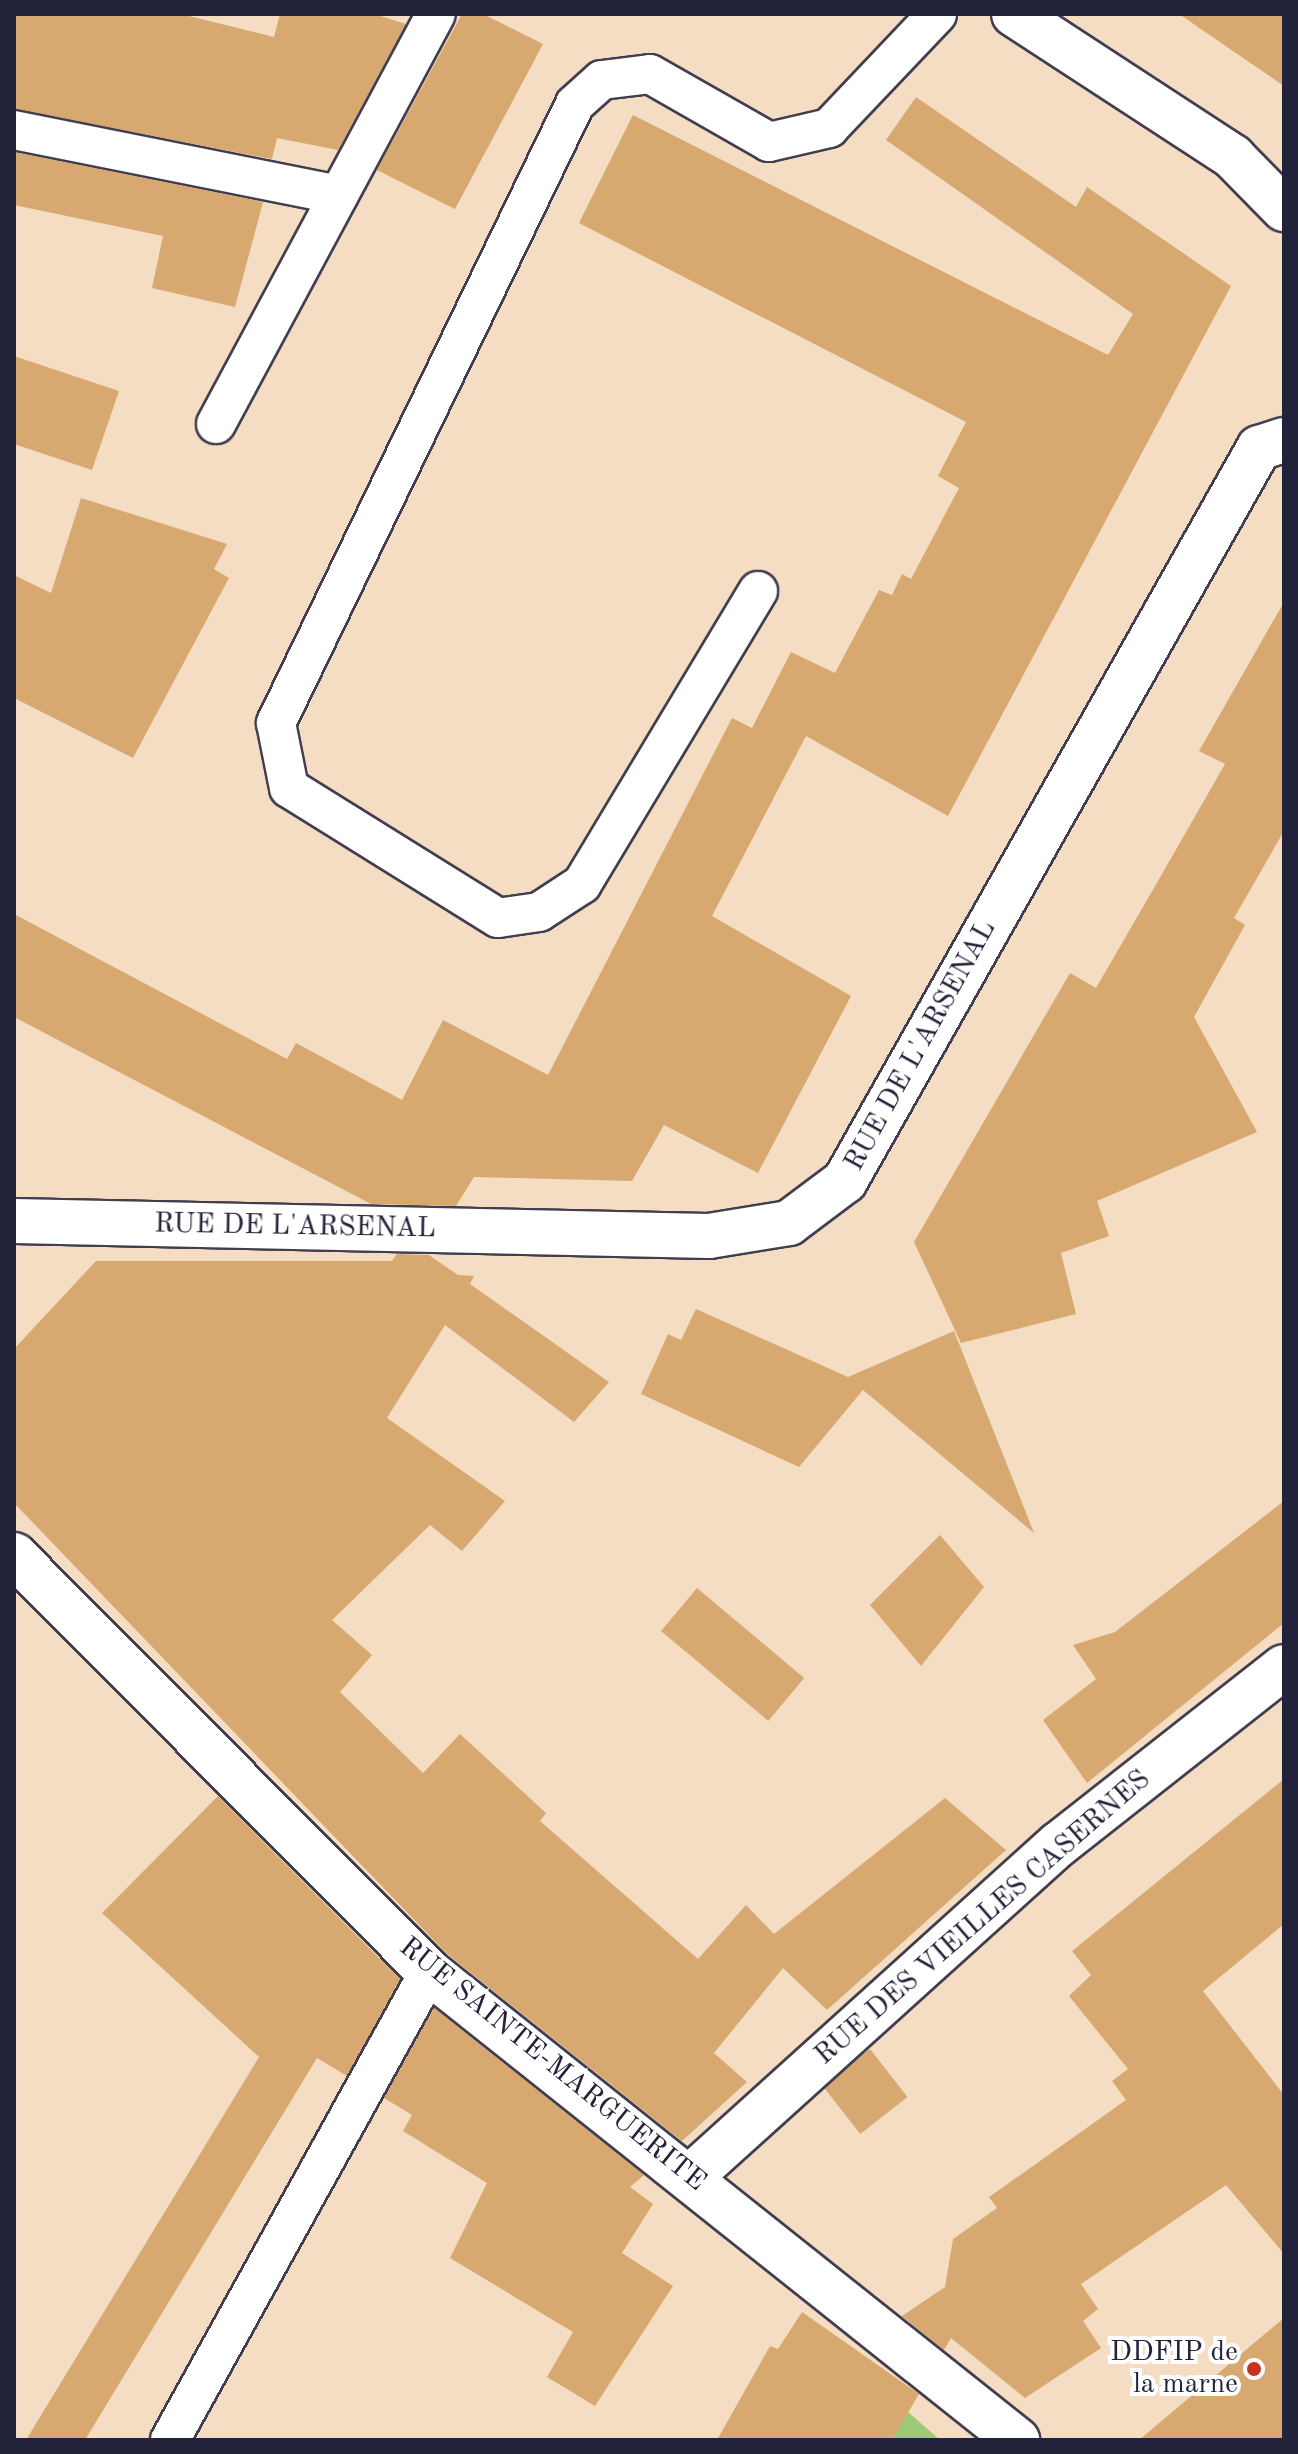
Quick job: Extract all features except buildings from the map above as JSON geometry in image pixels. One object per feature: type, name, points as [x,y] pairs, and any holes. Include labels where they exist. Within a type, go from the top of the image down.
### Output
[{"type":"street","points":[[1014,14],[1233,157],[1284,209]]},
{"type":"street","name":"RUE DE L'ARSENAL","points":[[14,1221],[709,1236],[789,1223],[845,1181],[1259,448],[1284,440]]},
{"type":"street","name":"RUE SAINTE-MARGUERITE","points":[[14,1555],[429,1972],[1017,2440]]},
{"type":"street","name":"RUE DES VIEILLES CASERNES","points":[[689,2178],[1059,1844],[1284,1667]]},
{"type":"lane","points":[[216,424],[436,14]]},
{"type":"lane","points":[[758,591],[582,884],[539,912],[498,918],[289,788],[276,723],[575,104],[602,80],[650,74],[769,142],[829,128],[937,14]]},
{"type":"lane","points":[[14,130],[339,195]]},
{"type":"lane","points":[[170,2440],[429,1972]]},
{"type":"green space","points":[[908,2412],[940,2440],[892,2440]]},
{"type":"place","name":"DDFIP de la marne","points":[[1254,2369]]}]
